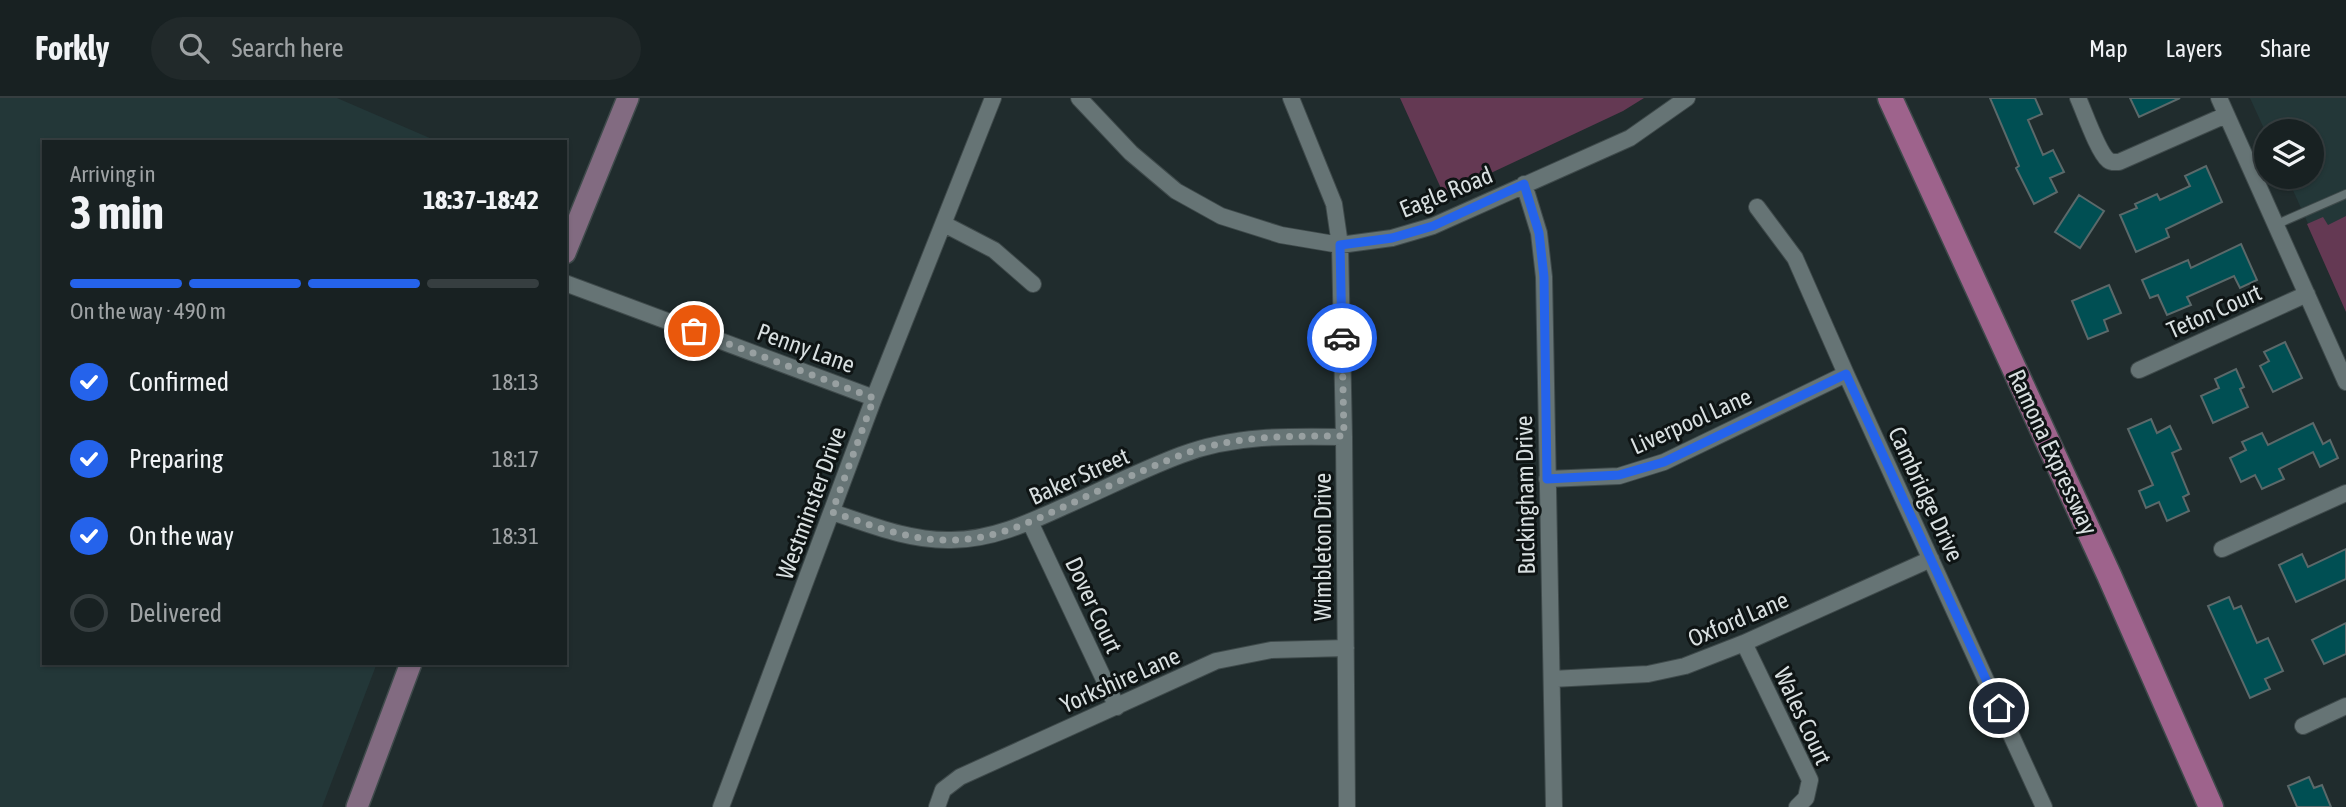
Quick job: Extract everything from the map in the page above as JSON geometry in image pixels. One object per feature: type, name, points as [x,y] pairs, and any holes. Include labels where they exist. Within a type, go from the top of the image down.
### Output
[{"type":"main road","name":"Ramona Expressway","points":[[1890,98],[2109,575],[2211,807]]},
{"type":"street","points":[[567,248],[628,98]]},
{"type":"street","name":"Westminster Drive","points":[[721,807],[874,398],[993,98]]},
{"type":"street","name":"Eagle Road","points":[[1079,98],[1130,153],[1176,191],[1199,204],[1221,216],[1281,235],[1340,245],[1392,238],[1433,226],[1630,138],[1687,98]]},
{"type":"street","name":"Wimbleton Drive","points":[[1291,98],[1334,204],[1340,245],[1347,807]]},
{"type":"street","points":[[2078,98],[2101,150],[2106,159],[2112,162],[2119,162],[2226,115]]},
{"type":"street","points":[[2219,98],[2346,382]]},
{"type":"street","name":"Buckingham Drive","points":[[1524,184],[1539,233],[1544,277],[1554,807]]},
{"type":"street","name":"Cambridge Drive","points":[[1757,207],[1796,258],[1846,374],[2044,807]]},
{"type":"street","points":[[944,224],[994,250],[1033,284]]},
{"type":"street","name":"Penny Lane","points":[[567,284],[874,398]]},
{"type":"street","name":"Teton Court","points":[[2140,370],[2307,294]]},
{"type":"street","name":"Liverpool Lane","points":[[1547,479],[1619,475],[1664,462],[1846,374]]},
{"type":"street","name":"Baker Street","points":[[832,512],[898,534],[951,540],[993,535],[1030,522],[1182,454],[1228,442],[1276,435],[1344,436]]},
{"type":"street","points":[[2222,548],[2346,493]]},
{"type":"street","name":"Dover Court","points":[[1030,522],[1117,707]]},
{"type":"street","name":"Oxford Lane","points":[[1552,679],[1648,674],[1685,666],[1744,643],[1931,559]]},
{"type":"street","name":"Wales Court","points":[[1744,643],[1810,780],[1806,798],[1797,807]]},
{"type":"street","name":"Yorkshire Lane","points":[[937,807],[943,790],[960,777],[1216,661],[1271,650],[1346,648]]},
{"type":"street","points":[[357,807],[410,665]]},
{"type":"street","points":[[2303,726],[2346,706]]},
{"type":"lane","points":[[2275,225],[2346,194]]},
{"type":"shaded area","points":[[0,98],[337,98],[434,140],[42,140],[42,665],[376,665],[322,807],[0,807]]},
{"type":"shaded area","points":[[1400,98],[1644,98],[1623,111],[1444,195]]},
{"type":"shaded area","points":[[2250,98],[2346,98],[2346,308],[2292,189],[2324,189],[2324,119],[2260,119]]},
{"type":"shaded area","points":[[2346,216],[2346,312],[2307,224],[2323,217],[2328,225]]},
{"type":"building","points":[[1990,98],[2035,98],[2042,114],[2028,120],[2043,155],[2053,150],[2064,172],[2050,178],[2057,192],[2034,204],[2016,168],[2019,166]]},
{"type":"building","points":[[2130,98],[2180,98],[2139,117]]},
{"type":"building","points":[[2206,166],[2222,202],[2166,229],[2169,237],[2136,252],[2120,215],[2137,208],[2135,204],[2157,194],[2160,200],[2190,186],[2185,176]]},
{"type":"building","points":[[2079,195],[2104,211],[2080,248],[2055,232]]},
{"type":"building","points":[[2241,244],[2257,280],[2240,288],[2234,276],[2187,297],[2191,305],[2167,315],[2158,295],[2150,298],[2142,280],[2188,260],[2191,268]]},
{"type":"building","points":[[2109,285],[2121,313],[2104,320],[2108,331],[2088,339],[2072,301]]},
{"type":"building","points":[[2285,342],[2302,378],[2273,392],[2260,366],[2269,361],[2264,352]]},
{"type":"building","points":[[2236,369],[2244,387],[2240,389],[2248,407],[2213,423],[2201,396],[2219,388],[2215,379]]},
{"type":"building","points":[[2151,419],[2157,433],[2170,426],[2181,449],[2172,453],[2189,494],[2183,497],[2189,511],[2167,521],[2159,502],[2146,508],[2139,491],[2153,485],[2128,429]]},
{"type":"building","points":[[2313,423],[2323,444],[2330,440],[2338,458],[2320,467],[2313,452],[2279,469],[2284,479],[2262,489],[2255,475],[2241,482],[2230,458],[2246,450],[2242,442],[2262,433],[2268,445]]},
{"type":"building","points":[[2346,549],[2346,579],[2296,602],[2279,565],[2302,554],[2308,567]]},
{"type":"building","points":[[2229,597],[2234,609],[2241,606],[2257,643],[2268,638],[2283,671],[2265,679],[2270,689],[2250,698],[2208,606]]},
{"type":"building","points":[[2346,623],[2346,654],[2324,664],[2312,640]]},
{"type":"building","points":[[2309,777],[2314,788],[2322,785],[2331,807],[2297,807],[2288,786]]},
{"type":"way so far","points":[[694,331],[874,398],[832,512],[898,534],[951,540],[993,535],[1030,522],[1182,454],[1228,442],[1276,435],[1344,436],[1342,338]]},
{"type":"route","points":[[1342,338],[1340,245],[1392,238],[1433,226],[1524,184],[1539,233],[1544,277],[1547,479],[1619,475],[1664,462],[1846,374],[1999,708]]}]
